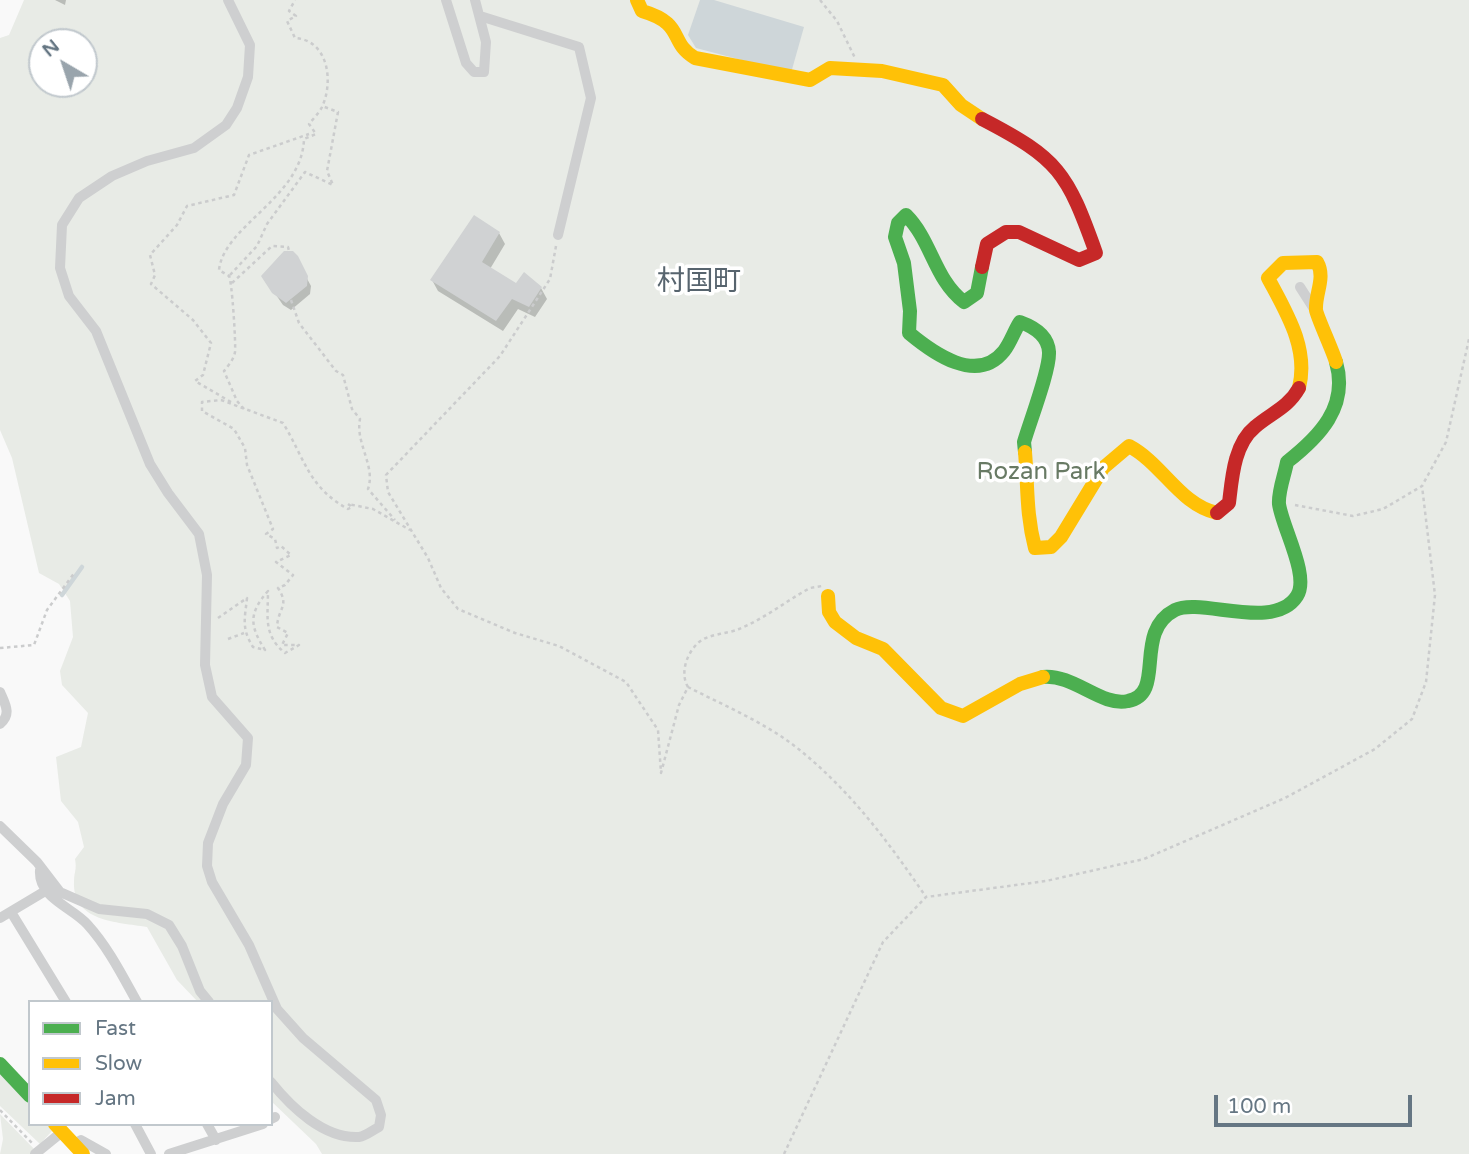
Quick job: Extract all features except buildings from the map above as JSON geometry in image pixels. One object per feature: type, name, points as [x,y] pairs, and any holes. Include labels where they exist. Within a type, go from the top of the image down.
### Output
[{"type":"street","points":[[228,0],[250,45],[248,77],[237,108],[226,125],[194,148],[147,161],[112,176],[79,198],[62,225],[60,268],[69,296],[96,331],[150,464],[168,494],[199,534],[207,575],[205,665],[208,688],[220,708],[248,738],[246,765],[223,804],[208,843],[207,866],[212,882],[249,945],[277,1009],[303,1038],[376,1100],[381,1115],[379,1127],[362,1137],[341,1135],[315,1122],[288,1103],[273,1084]]},
{"type":"street","points":[[446,0],[466,63],[474,72],[484,72],[486,42],[475,0]]},
{"type":"street","points":[[637,0],[642,11],[665,17],[679,36],[683,51],[695,58],[810,80],[830,68],[882,71],[943,85],[958,105],[1029,143],[1055,165],[1070,183],[1096,253],[1079,260],[1019,232],[1006,232],[987,244],[977,293],[964,302],[952,296],[936,271],[919,224],[906,215],[898,223],[895,237],[904,263],[910,311],[909,333],[933,355],[971,368],[983,365],[1003,354],[1020,322],[1034,326],[1047,340],[1049,354],[1024,442],[1028,486],[1026,512],[1035,548],[1051,547],[1061,537],[1103,468],[1129,446],[1146,452],[1192,503],[1205,512],[1219,513],[1229,503],[1232,475],[1249,432],[1290,404],[1303,387],[1303,364],[1293,328],[1268,278],[1274,267],[1288,260],[1317,262],[1322,271],[1316,312]]},
{"type":"street","points":[[480,16],[579,47],[592,98],[558,235]]},
{"type":"street","points":[[828,596],[828,612],[835,622],[856,638],[883,649],[915,685],[941,708],[963,716],[1020,685],[1054,676],[1079,681],[1114,702],[1128,703],[1139,696],[1147,683],[1153,665],[1151,638],[1157,625],[1178,608],[1260,612],[1286,607],[1298,595],[1300,580],[1279,502],[1287,462],[1315,440],[1335,413],[1339,371],[1329,337],[1300,287]]},
{"type":"street","points":[[0,692],[7,716],[0,724]]},
{"type":"street","points":[[0,826],[41,867],[60,892],[99,909],[147,914],[169,925],[182,946],[200,991],[207,1000]]},
{"type":"street","points":[[41,867],[40,877],[51,898],[85,921],[95,933],[136,1000]]},
{"type":"street","points":[[0,918],[47,890]]},
{"type":"street","points":[[11,912],[64,1000]]},
{"type":"street","points":[[0,1064],[28,1094]]},
{"type":"street","points":[[136,1126],[151,1154]]},
{"type":"street","points":[[208,1126],[216,1140]]},
{"type":"street","points":[[169,1154],[258,1126]]},
{"type":"street","points":[[38,1152],[59,1128],[79,1149]]},
{"type":"street","points":[[79,1149],[81,1140],[106,1154]]},
{"type":"path","points":[[243,409],[195,381],[203,375],[211,343],[193,320],[151,284],[155,275],[149,255],[177,225],[187,206],[234,195],[249,155],[312,133],[316,134],[309,124],[322,106],[327,65],[317,45],[307,39],[295,37],[288,25],[287,21],[296,16],[293,12],[289,13],[289,8],[296,0]]},
{"type":"path","points":[[820,0],[837,21],[861,70]]},
{"type":"path","points":[[229,276],[257,246],[267,224],[305,172],[333,185],[327,171],[338,112],[322,106]]},
{"type":"path","points":[[243,409],[224,371],[235,353],[232,283],[229,276],[219,270],[219,264],[234,241],[286,185],[303,153],[304,139],[312,133]]},
{"type":"path","points":[[558,235],[550,279],[520,328],[485,374],[386,475],[388,492],[441,588],[458,609],[515,633],[559,646],[626,682],[658,730],[660,774],[679,705],[688,687]]},
{"type":"path","points":[[232,283],[272,246],[288,247],[289,251]]},
{"type":"path","points":[[291,300],[299,323],[336,372],[343,375],[352,409],[360,419],[357,431],[371,481],[368,489],[396,521],[412,532]]},
{"type":"path","points":[[1279,502],[1353,516],[1383,509],[1422,486],[1446,442],[1469,339]]},
{"type":"path","points":[[267,656],[252,628],[254,611],[268,591],[265,617],[267,631],[285,653],[299,645],[282,645],[288,632],[278,627],[284,597],[278,588],[293,575],[276,562],[290,555],[281,546],[277,548],[275,539],[266,534],[273,529],[247,466],[245,448],[234,429],[202,411],[202,402],[221,400],[243,409],[273,416],[283,423],[311,478],[327,496],[348,509],[352,507],[348,504],[373,509],[412,532]]},
{"type":"path","points":[[784,1154],[883,942],[926,897],[1046,881],[1144,859],[1285,798],[1375,749],[1412,719],[1426,682],[1435,595],[1422,486]]},
{"type":"path","points":[[0,648],[34,645],[47,610],[75,572]]},
{"type":"path","points":[[828,596],[825,587],[819,584],[738,630],[699,641],[689,655],[684,681],[688,687],[790,743],[831,776],[877,826],[926,897]]},
{"type":"path","points":[[214,629],[217,618],[247,598],[242,618],[244,632],[253,647],[265,650]]},
{"type":"path","points":[[228,639],[244,632]]},
{"type":"path","points":[[0,1110],[38,1152]]},
{"type":"green space","name":"Rozan Park","points":[[24,0],[1469,0],[1469,1154],[322,1154],[316,1144],[273,1103],[273,1000],[196,1000],[177,980],[147,927],[98,918],[80,905],[75,895],[75,859],[84,847],[78,822],[61,801],[56,757],[81,747],[88,713],[62,685],[60,671],[73,637],[70,601],[59,584],[39,573],[12,458],[0,430],[0,38],[9,35]]},
{"type":"green space","points":[[0,1072],[28,1103],[28,1126],[48,1126],[52,1131],[40,1144],[0,1106]]},
{"type":"green space","points":[[0,1114],[39,1154],[0,1154],[3,1139]]},
{"type":"shaded area","points":[[700,0],[714,0],[804,27],[791,73],[696,48],[688,35]]},
{"type":"waterway","points":[[62,595],[82,567]]},
{"type":"traffic: fast","points":[[982,267],[977,293],[964,302],[946,282],[915,225],[906,215],[898,223],[895,237],[904,263],[910,311],[909,333],[919,341],[942,356],[968,366],[993,361],[1004,351],[1020,322],[1035,329],[1046,341],[1048,360],[1024,442],[1025,452]]},
{"type":"traffic: fast","points":[[1043,677],[1066,680],[1118,702],[1128,701],[1139,696],[1146,687],[1155,633],[1162,620],[1175,610],[1202,607],[1237,612],[1272,612],[1286,606],[1297,596],[1300,576],[1281,514],[1280,494],[1287,462],[1320,431],[1335,407],[1339,378],[1336,362]]},
{"type":"traffic: fast","points":[[0,1064],[28,1094]]},
{"type":"traffic: slow","points":[[637,0],[642,11],[656,16],[671,27],[682,46],[695,58],[810,80],[830,68],[882,71],[943,85],[961,105],[982,119]]},
{"type":"traffic: slow","points":[[1299,388],[1301,359],[1298,345],[1288,317],[1268,278],[1283,263],[1317,262],[1321,274],[1316,310],[1336,362]]},
{"type":"traffic: slow","points":[[1025,452],[1029,512],[1035,548],[1051,547],[1061,537],[1103,468],[1129,446],[1152,463],[1181,493],[1217,513]]},
{"type":"traffic: slow","points":[[828,596],[829,612],[835,622],[856,638],[883,649],[941,708],[963,716],[1020,684],[1043,677]]},
{"type":"traffic: slow","points":[[57,1126],[83,1154]]},
{"type":"traffic: jam","points":[[982,119],[1028,145],[1057,171],[1077,204],[1096,253],[1079,260],[1019,232],[1006,232],[987,244],[982,267]]},
{"type":"traffic: jam","points":[[1217,513],[1229,503],[1235,462],[1242,443],[1248,434],[1284,405],[1299,388]]},
{"type":"district","name":"村国町","points":[[699,283]]}]
